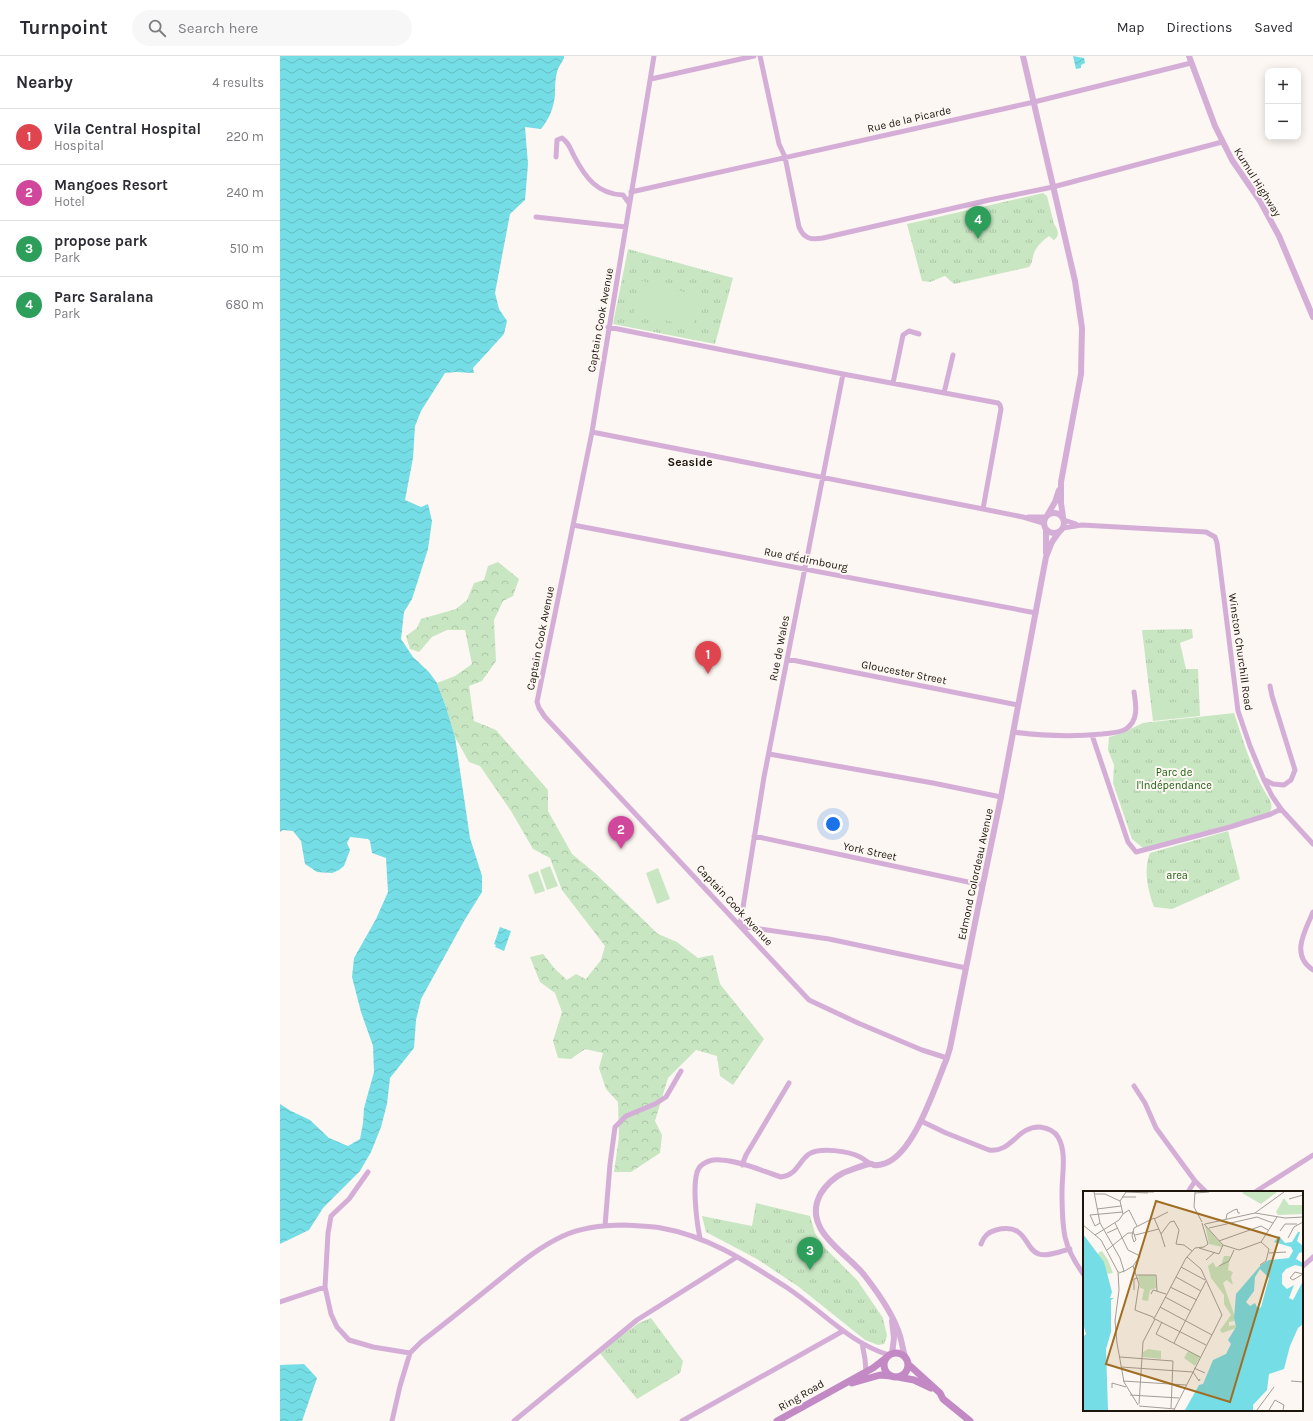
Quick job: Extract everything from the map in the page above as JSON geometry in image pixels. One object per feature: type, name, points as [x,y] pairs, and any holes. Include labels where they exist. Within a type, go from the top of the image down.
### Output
[{"type":"main road","points":[[899,1353],[905,1357],[908,1364],[906,1371],[901,1376],[888,1374],[884,1368],[889,1356],[899,1353]]},
{"type":"main road","name":"Ring Road","points":[[777,1421],[836,1387],[866,1372],[889,1356]]},
{"type":"main road","name":"Ring Road","points":[[908,1364],[940,1393],[943,1399],[970,1421]]},
{"type":"main road","name":"Ring Road","points":[[836,1387],[875,1376],[894,1376],[914,1380],[940,1393]]},
{"type":"street","name":"Captain Cook Avenue","points":[[654,56],[608,327],[592,432],[537,702],[545,717],[809,1000],[858,1023],[922,1050],[947,1058]]},
{"type":"street","points":[[651,79],[754,56]]},
{"type":"street","points":[[760,56],[780,144],[785,157],[799,227],[803,235],[810,239],[823,238],[989,200],[1053,188],[1222,142]]},
{"type":"street","points":[[1023,56],[1075,281],[1082,328],[1081,374],[1062,482],[1060,503],[1063,518],[1061,530],[1052,542],[1046,557]]},
{"type":"street","name":"Kumul Highway","points":[[1189,56],[1213,122],[1222,142],[1260,201],[1280,236],[1313,317]]},
{"type":"street","name":"Rue de la Picarde","points":[[631,192],[1034,102],[1191,63]]},
{"type":"street","points":[[556,157],[558,140],[562,138],[568,142],[575,157],[595,186],[612,195],[623,195],[629,203]]},
{"type":"street","points":[[536,217],[626,227]]},
{"type":"street","points":[[608,327],[998,403],[1001,409],[982,509]]},
{"type":"street","points":[[893,383],[903,335],[909,331],[919,334]]},
{"type":"street","points":[[944,393],[953,355]]},
{"type":"street","name":"Rue de Wales","points":[[740,926],[769,754],[843,374]]},
{"type":"street","points":[[592,432],[1023,517],[1045,518],[1053,512],[1059,513],[1063,518],[1077,525]]},
{"type":"street","points":[[1046,557],[1045,518],[1055,502],[1062,482]]},
{"type":"street","points":[[1046,530],[1055,533],[1077,525]]},
{"type":"street","name":"Winston Churchill Road","points":[[1077,525],[1206,532],[1214,537],[1217,543],[1238,711],[1264,780],[1281,809],[1313,844]]},
{"type":"street","name":"Rue d'Édimbourg","points":[[573,526],[1036,613]]},
{"type":"street","name":"Edmond Colordeau Avenue","points":[[905,1357],[900,1335],[892,1316],[865,1275],[824,1236],[818,1223],[816,1210],[819,1197],[826,1186],[836,1176],[852,1169],[871,1164],[876,1166],[886,1163],[898,1156],[910,1141],[920,1121],[947,1058],[1001,797],[1046,557]]},
{"type":"street","name":"Gloucester Street","points":[[787,659],[1018,705]]},
{"type":"street","points":[[1264,780],[1272,784],[1284,785],[1291,780],[1295,770],[1270,686]]},
{"type":"street","points":[[1013,732],[1056,737],[1116,733],[1126,729],[1136,715],[1134,692]]},
{"type":"street","points":[[1092,735],[1128,842],[1136,852],[1230,827],[1271,814],[1281,809]]},
{"type":"street","points":[[769,754],[933,783],[1001,797]]},
{"type":"street","name":"York Street","points":[[754,836],[982,885]]},
{"type":"street","points":[[1313,912],[1301,940],[1300,949],[1307,966],[1313,970]]},
{"type":"street","points":[[740,926],[829,939],[966,968]]},
{"type":"street","points":[[605,1226],[610,1164],[615,1127],[626,1116],[655,1104],[666,1097],[681,1071]]},
{"type":"street","points":[[742,1164],[789,1083]]},
{"type":"street","points":[[1134,1086],[1145,1104],[1156,1128],[1195,1181],[1205,1191]]},
{"type":"street","points":[[920,1121],[946,1133],[995,1151],[1003,1149],[1017,1136],[1030,1129],[1038,1127],[1051,1130],[1058,1137],[1062,1152],[1062,1219],[1066,1238],[1083,1273]]},
{"type":"street","points":[[700,1238],[697,1220],[696,1175],[699,1168],[705,1162],[713,1159],[722,1160],[742,1164],[781,1177],[788,1176],[809,1154],[823,1150],[851,1154],[860,1157],[871,1164]]},
{"type":"street","points":[[1257,1191],[1313,1155]]},
{"type":"street","points":[[368,1172],[349,1199],[331,1216],[328,1233],[325,1287],[331,1314],[337,1327],[349,1340],[373,1347],[410,1353]]},
{"type":"street","points":[[1189,1191],[1195,1181]]},
{"type":"street","points":[[392,1421],[400,1386],[410,1353],[421,1342],[536,1251],[564,1235],[577,1230],[605,1226],[655,1227],[700,1238],[737,1257],[798,1295],[843,1331],[862,1343],[889,1356],[894,1338],[892,1316]]},
{"type":"street","points":[[981,1244],[989,1232],[1003,1228],[1011,1229],[1022,1235],[1032,1250],[1038,1254],[1044,1255],[1070,1249]]},
{"type":"street","points":[[514,1421],[637,1320],[737,1257]]},
{"type":"street","points":[[1303,1266],[1313,1257]]},
{"type":"street","points":[[280,1302],[325,1287]]},
{"type":"street","points":[[682,1421],[843,1331]]},
{"type":"street","points":[[862,1343],[866,1372]]},
{"type":"green space","points":[[1043,193],[1047,196],[1058,234],[1054,240],[1049,236],[1039,245],[1029,267],[954,284],[945,276],[930,282],[922,281],[907,224]]},
{"type":"green space","points":[[628,249],[733,278],[715,344],[613,324]]},
{"type":"green space","points":[[642,281],[700,296],[693,327],[634,313]]},
{"type":"green space","points":[[498,562],[519,579],[513,596],[503,601],[494,620],[496,661],[482,681],[469,686],[474,721],[496,730],[548,790],[548,811],[572,854],[595,873],[658,934],[677,942],[698,958],[713,955],[720,984],[764,1039],[733,1085],[720,1076],[717,1056],[696,1050],[668,1078],[655,1121],[662,1135],[660,1153],[631,1172],[614,1172],[619,1137],[618,1102],[606,1089],[599,1068],[603,1053],[585,1049],[571,1059],[558,1058],[553,1041],[562,1012],[555,993],[540,982],[530,957],[543,954],[555,969],[567,980],[576,974],[586,979],[601,960],[605,946],[562,890],[550,858],[533,849],[511,811],[480,766],[469,762],[455,737],[437,683],[455,676],[472,664],[465,630],[447,630],[432,637],[419,652],[410,649],[406,636],[417,628],[421,619],[456,609],[467,600],[474,583],[484,580],[488,566]]},
{"type":"green space","points":[[1192,629],[1193,638],[1180,643],[1186,669],[1198,669],[1200,716],[1153,721],[1142,630]]},
{"type":"green space","points":[[1182,701],[1184,716],[1156,720],[1154,705]]},
{"type":"green space","name":"Parc de l'Indépendance","points":[[1234,713],[1251,764],[1270,802],[1270,812],[1247,820],[1143,848],[1132,839],[1113,783],[1114,765],[1108,750],[1109,737],[1120,734],[1143,723]]},
{"type":"green space","name":"area","points":[[1228,831],[1240,879],[1172,909],[1154,907],[1147,880],[1147,866],[1150,853]]},
{"type":"green space","points":[[550,866],[558,886],[547,890],[540,870]]},
{"type":"green space","points":[[658,868],[670,899],[657,904],[646,873]]},
{"type":"green space","points":[[538,871],[545,891],[535,894],[528,875]]},
{"type":"green space","points":[[756,1203],[810,1216],[815,1233],[823,1246],[857,1280],[883,1318],[887,1336],[884,1344],[878,1345],[865,1340],[799,1287],[757,1259],[706,1232],[702,1216],[752,1226]]},
{"type":"green space","points":[[651,1318],[683,1361],[680,1373],[637,1399],[599,1352],[639,1323]]},
{"type":"water","points":[[280,56],[564,56],[564,58],[558,70],[555,81],[554,104],[551,113],[541,129],[525,127],[528,164],[525,200],[510,214],[495,293],[499,309],[507,321],[504,334],[473,368],[474,373],[445,373],[421,411],[415,426],[413,458],[405,500],[421,507],[428,504],[432,521],[428,549],[412,599],[404,612],[401,639],[413,657],[429,672],[437,683],[446,707],[455,737],[470,838],[482,876],[482,892],[464,921],[421,999],[416,1020],[414,1048],[390,1078],[387,1104],[381,1127],[371,1152],[360,1171],[323,1208],[309,1230],[280,1244],[280,1104],[310,1120],[329,1138],[348,1146],[360,1139],[364,1108],[374,1072],[373,1046],[361,1012],[352,977],[354,958],[376,919],[388,892],[386,858],[372,853],[370,841],[368,839],[350,837],[347,843],[350,850],[344,866],[332,873],[317,872],[305,864],[301,841],[293,831],[283,830],[280,832]]},
{"type":"water","points":[[1073,56],[1084,58],[1085,63],[1081,65],[1081,68],[1076,69]]},
{"type":"water","points":[[500,927],[511,931],[504,951],[495,947],[496,945],[494,944]]},
{"type":"water","points":[[304,1364],[317,1378],[302,1421],[280,1421],[280,1365]]},
{"type":"place","name":"Parc Saralana","points":[[978,239]]},
{"type":"place","name":"Vila Central Hospital","points":[[708,674]]},
{"type":"place","name":"Mangoes Resort","points":[[621,849]]},
{"type":"place","name":"propose park","points":[[810,1270]]},
{"type":"district","name":"Seaside","points":[[690,462]]}]
